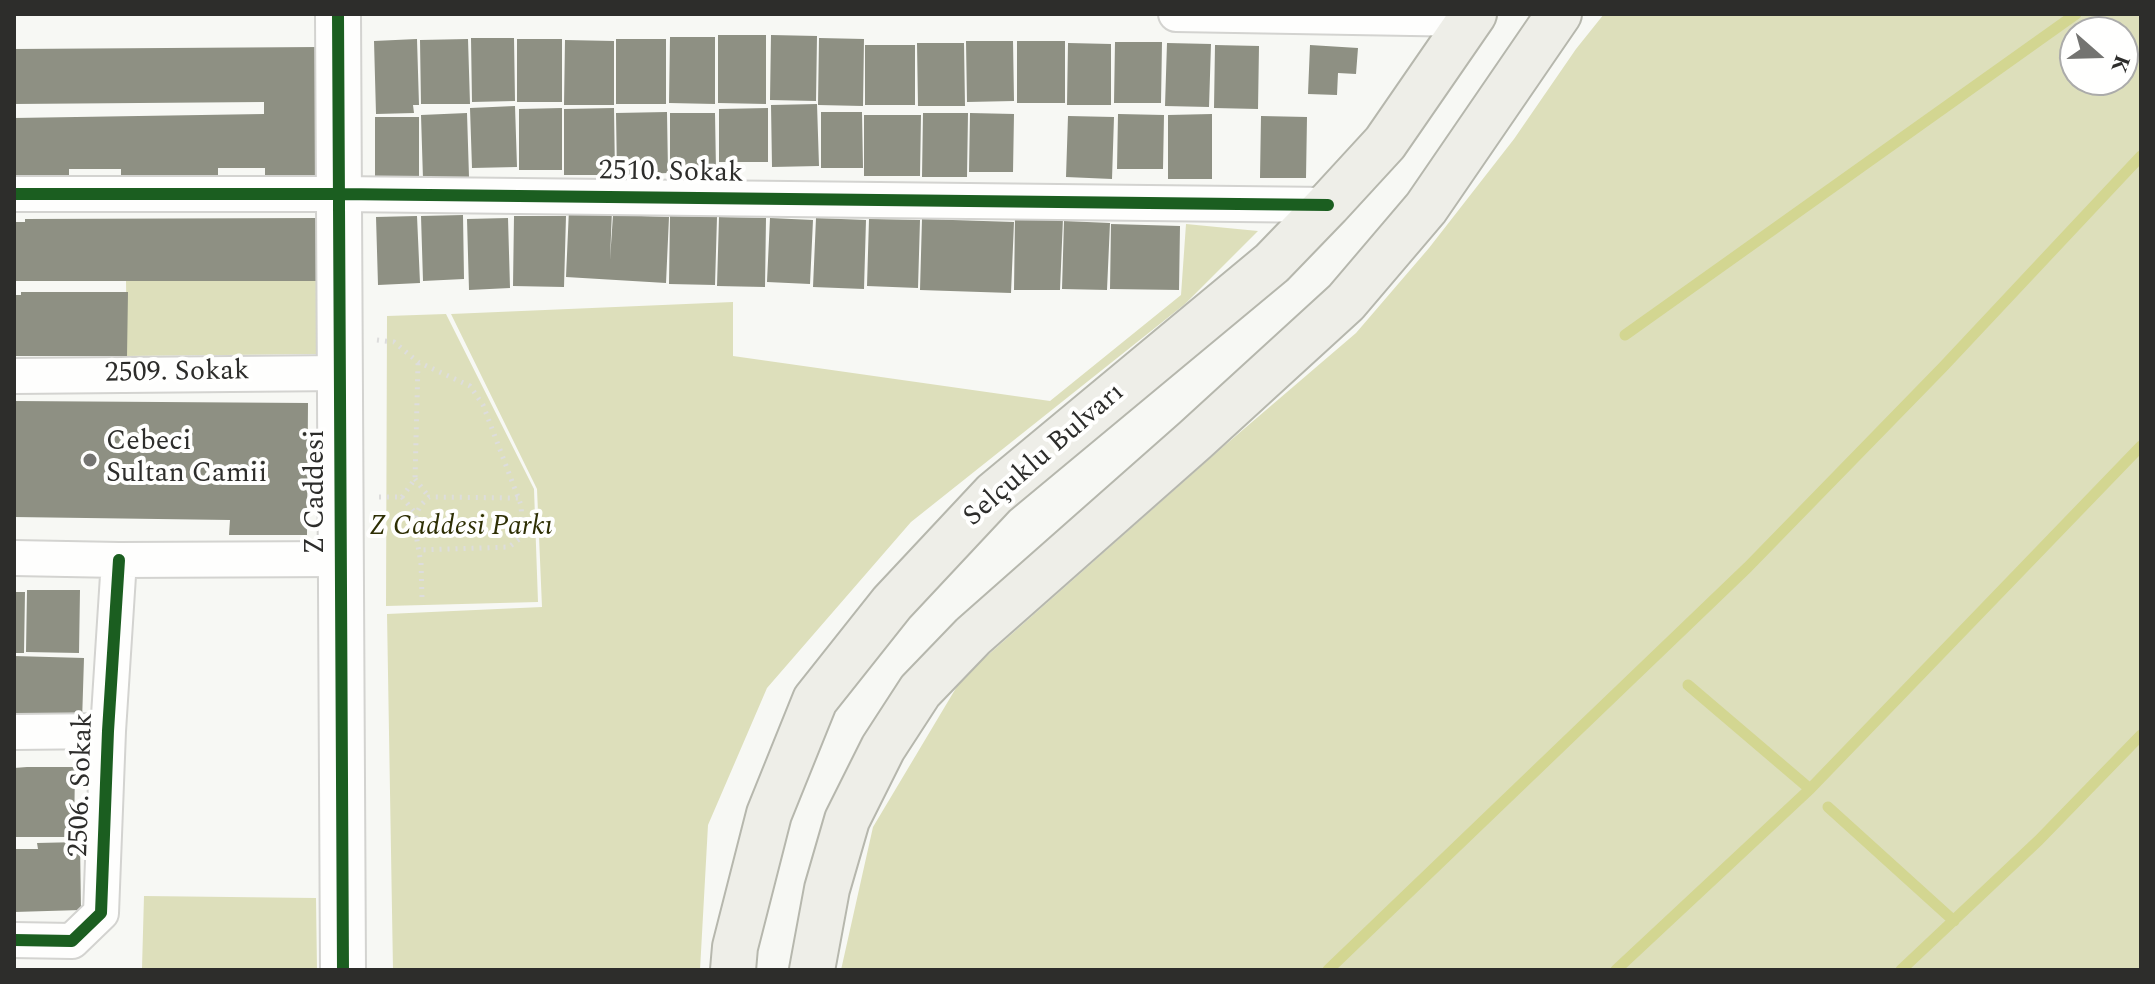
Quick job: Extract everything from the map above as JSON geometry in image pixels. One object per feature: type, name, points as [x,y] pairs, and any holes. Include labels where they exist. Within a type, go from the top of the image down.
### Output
[{"type":"main road","points":[[812,970],[827,889],[847,820],[883,748],[920,691],[973,636],[1346,302],[1426,208],[1559,14]]},
{"type":"main road","name":"Selçuklu Bulvarı","points":[[733,970],[735,947],[769,814],[815,700],[892,603],[994,494],[1272,263],[1328,205],[1385,143],[1472,16]]},
{"type":"street","points":[[311,14],[345,14]]},
{"type":"street","name":"Z Caddesi","points":[[338,14],[343,970]]},
{"type":"street","points":[[1176,14],[1472,16]]},
{"type":"street","name":"2510. Sokak","points":[[14,194],[339,194],[1328,205]]},
{"type":"street","name":"2509. Sokak","points":[[14,376],[341,373]]},
{"type":"street","points":[[14,558],[343,559]]},
{"type":"street","name":"2506. Sokak","points":[[14,940],[72,941],[101,913],[119,560]]},
{"type":"street","points":[[14,732],[108,731]]},
{"type":"path","points":[[416,514],[402,497],[415,479],[418,362],[470,386],[483,405],[519,498],[523,536],[509,547],[420,550]]},
{"type":"path","points":[[415,479],[429,497]]},
{"type":"path","points":[[429,497],[519,498]]},
{"type":"path","points":[[422,597],[416,514],[429,497]]},
{"type":"green space","points":[[1604,14],[2141,14],[2141,970],[841,970],[873,827],[962,678],[1356,333],[1429,248],[1514,139]]},
{"type":"green space","points":[[1186,224],[1258,231],[1185,304],[911,522],[767,688],[708,825],[700,970],[393,970],[387,614],[542,607],[537,489],[451,314],[733,302],[733,356],[1050,401],[1181,295]]},
{"type":"green space","points":[[126,281],[321,281],[320,354],[127,356]]},
{"type":"green space","name":"Z Caddesi Parkı","points":[[446,314],[534,489],[538,602],[386,606],[387,316]]},
{"type":"green space","points":[[144,896],[316,898],[317,970],[14,970],[142,968]]},
{"type":"building","points":[[718,35],[766,35],[766,104],[718,103]]},
{"type":"building","points":[[771,35],[817,36],[816,101],[770,100]]},
{"type":"building","points":[[670,37],[715,37],[715,104],[669,103]]},
{"type":"building","points":[[471,38],[514,38],[515,101],[472,102]]},
{"type":"building","points":[[819,38],[864,39],[863,106],[818,105]]},
{"type":"building","points":[[417,39],[419,105],[413,105],[414,113],[376,114],[374,41]]},
{"type":"building","points":[[468,39],[470,104],[421,104],[420,40]]},
{"type":"building","points":[[517,39],[562,39],[562,102],[517,102]]},
{"type":"building","points":[[616,39],[666,39],[666,104],[616,104]]},
{"type":"building","points":[[565,40],[614,41],[614,105],[564,105]]},
{"type":"building","points":[[966,41],[1013,41],[1014,101],[967,102]]},
{"type":"building","points":[[1017,41],[1065,41],[1065,103],[1017,103]]},
{"type":"building","points":[[1115,42],[1162,42],[1161,103],[1114,103]]},
{"type":"building","points":[[917,43],[964,43],[965,106],[918,106]]},
{"type":"building","points":[[1068,43],[1111,44],[1111,105],[1067,105]]},
{"type":"building","points":[[1167,43],[1211,44],[1209,107],[1165,106]]},
{"type":"building","points":[[865,45],[915,45],[915,105],[865,105]]},
{"type":"building","points":[[1215,45],[1259,46],[1258,109],[1214,108]]},
{"type":"building","points":[[1310,45],[1358,48],[1356,74],[1338,73],[1337,95],[1308,94]]},
{"type":"building","points":[[320,47],[321,177],[265,177],[265,168],[218,168],[218,175],[121,176],[121,169],[69,169],[69,178],[14,178],[14,118],[264,114],[264,102],[14,104],[14,49]]},
{"type":"building","points":[[817,104],[819,166],[772,167],[771,105]]},
{"type":"building","points":[[515,106],[517,167],[472,168],[470,108]]},
{"type":"building","points":[[562,108],[562,170],[519,170],[519,109]]},
{"type":"building","points":[[614,108],[615,175],[564,175],[564,109]]},
{"type":"building","points":[[768,108],[768,162],[719,162],[719,109]]},
{"type":"building","points":[[667,112],[668,173],[617,175],[616,113]]},
{"type":"building","points":[[821,112],[862,112],[863,168],[821,168]]},
{"type":"building","points":[[467,113],[469,177],[423,179],[421,115]]},
{"type":"building","points":[[670,113],[715,113],[716,171],[670,171]]},
{"type":"building","points":[[923,113],[968,113],[967,177],[922,177]]},
{"type":"building","points":[[970,113],[1014,114],[1013,172],[969,172]]},
{"type":"building","points":[[1118,114],[1164,115],[1163,169],[1117,169]]},
{"type":"building","points":[[1212,114],[1212,179],[1168,179],[1168,115]]},
{"type":"building","points":[[864,115],[921,115],[920,176],[864,176]]},
{"type":"building","points":[[1068,116],[1114,117],[1112,179],[1066,177]]},
{"type":"building","points":[[1261,116],[1307,117],[1306,178],[1260,178]]},
{"type":"building","points":[[375,117],[419,117],[419,177],[375,178]]},
{"type":"building","points":[[569,209],[612,210],[610,260],[613,215],[669,217],[666,283],[566,277]]},
{"type":"building","points":[[463,215],[464,279],[423,281],[421,216]]},
{"type":"building","points":[[417,216],[420,283],[378,285],[376,217]]},
{"type":"building","points":[[514,216],[566,216],[564,287],[513,286]]},
{"type":"building","points":[[670,216],[717,217],[715,285],[669,284]]},
{"type":"building","points":[[719,217],[766,218],[765,287],[717,286]]},
{"type":"building","points":[[1015,217],[1063,218],[1060,290],[1014,290]]},
{"type":"building","points":[[321,218],[321,281],[14,281],[14,222],[25,222],[25,219]]},
{"type":"building","points":[[508,218],[510,288],[469,290],[467,219]]},
{"type":"building","points":[[770,218],[813,220],[810,284],[767,282]]},
{"type":"building","points":[[816,218],[866,220],[864,289],[813,287]]},
{"type":"building","points":[[869,219],[920,220],[918,288],[867,286]]},
{"type":"building","points":[[922,219],[1014,222],[1011,293],[920,290]]},
{"type":"building","points":[[1064,221],[1110,223],[1107,290],[1062,289]]},
{"type":"building","points":[[1111,224],[1180,226],[1179,290],[1110,289]]},
{"type":"building","points":[[21,292],[128,292],[127,356],[14,356],[14,295],[21,295]]},
{"type":"building","points":[[14,401],[308,403],[307,535],[229,535],[230,520],[14,517]]},
{"type":"building","points":[[27,590],[80,590],[79,653],[26,652]]},
{"type":"building","points":[[14,592],[25,592],[24,653],[14,653]]},
{"type":"building","points":[[14,656],[84,658],[82,722],[14,721]]},
{"type":"building","points":[[75,767],[74,837],[14,837],[14,768]]},
{"type":"building","points":[[80,842],[81,910],[14,912],[14,849],[38,849],[37,843]]},
{"type":"waterway","points":[[1625,335],[2076,14]]},
{"type":"waterway","points":[[1328,970],[1748,567],[1943,367],[2141,156]]},
{"type":"waterway","points":[[1616,970],[1810,789],[2141,446]]},
{"type":"waterway","points":[[1688,685],[1810,789]]},
{"type":"waterway","points":[[1901,970],[2039,840],[2141,735]]},
{"type":"waterway","points":[[1828,807],[1954,921]]},
{"type":"cycle path","points":[[338,14],[343,970]]},
{"type":"cycle path","points":[[14,194],[339,194],[1328,205]]},
{"type":"cycle path","points":[[14,940],[72,941],[101,913],[119,560]]},
{"type":"place","name":"Cebeci Sultan Camii","points":[[90,460]]}]
